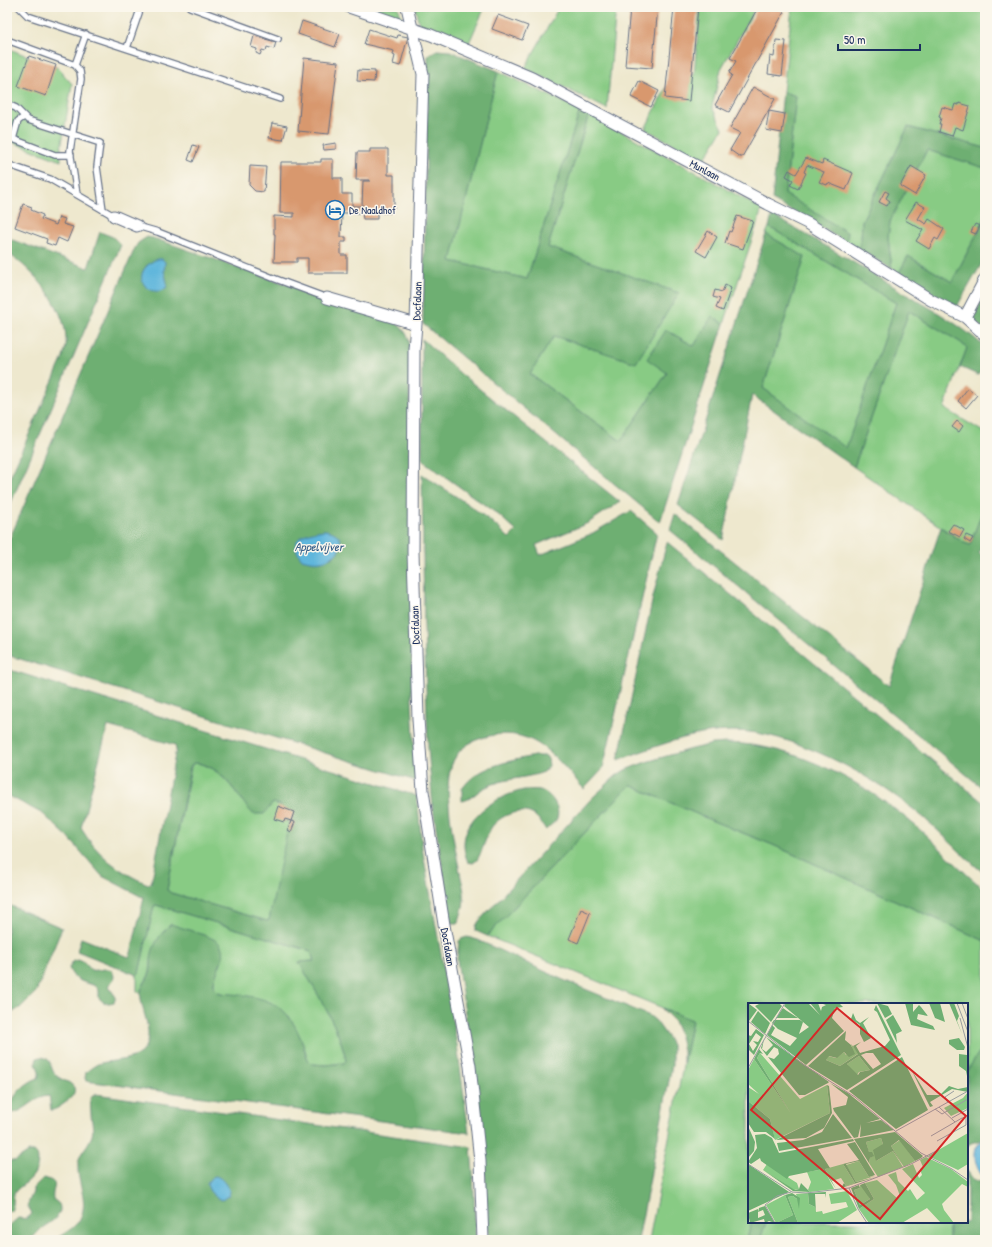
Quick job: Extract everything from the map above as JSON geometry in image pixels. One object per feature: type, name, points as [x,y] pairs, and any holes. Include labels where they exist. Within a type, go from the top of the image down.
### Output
[{"type":"street","name":"Munlaan","points":[[349,7],[451,43],[532,78],[768,204],[809,224],[932,300],[965,317],[985,335]]},
{"type":"street","name":"Docfalaan","points":[[407,7],[422,74],[416,324],[414,349],[413,552],[418,719],[423,791],[445,932],[470,1066],[480,1161],[483,1240]]},
{"type":"street","points":[[114,216],[137,226]]},
{"type":"street","points":[[965,317],[985,279]]},
{"type":"street","points":[[327,298],[416,324]]},
{"type":"lane","points":[[19,7],[28,16],[280,99]]},
{"type":"lane","points":[[128,48],[141,7]]},
{"type":"lane","points":[[190,7],[278,39]]},
{"type":"lane","points":[[75,65],[86,34]]},
{"type":"lane","points":[[7,40],[75,65],[80,71],[81,79],[70,151],[77,194]]},
{"type":"lane","points":[[7,104],[16,108],[28,120],[100,143],[96,167],[103,210]]},
{"type":"lane","points":[[24,117],[18,121],[13,139],[55,155],[71,155]]},
{"type":"lane","points":[[8,165],[50,179],[114,216]]},
{"type":"lane","points":[[137,226],[158,232],[327,298]]},
{"type":"green space","points":[[357,7],[398,7],[403,22]]},
{"type":"green space","points":[[415,7],[485,7],[468,45],[420,28]]},
{"type":"green space","points":[[559,7],[616,7],[607,109],[525,68]]},
{"type":"green space","points":[[700,7],[756,7],[721,69],[712,107],[723,129],[704,160],[645,129],[670,80],[694,75]]},
{"type":"green space","points":[[792,7],[985,7],[985,148],[908,127],[862,221],[861,240],[858,249],[846,242],[785,194],[796,96],[783,92]]},
{"type":"green space","points":[[7,48],[58,68],[72,84],[61,149],[61,161],[7,140]]},
{"type":"green space","points":[[437,50],[450,51],[498,71],[451,261],[527,279],[580,110],[589,114],[548,247],[679,293],[636,363],[554,336],[530,374],[621,441],[667,373],[647,359],[666,330],[694,346],[712,316],[724,324],[660,522],[423,324],[428,55]]},
{"type":"green space","points":[[498,71],[580,110],[527,279],[451,261]]},
{"type":"green space","points":[[783,92],[796,96],[785,194],[848,233],[846,242],[772,200]]},
{"type":"green space","points":[[589,114],[762,209],[724,324],[712,316],[694,346],[666,330],[667,373],[621,441],[530,374],[554,336],[636,362],[678,293],[548,247]]},
{"type":"green space","points":[[908,127],[985,148],[985,168],[927,150],[890,221],[888,237],[892,269],[858,249],[861,240],[862,221]]},
{"type":"green space","points":[[927,150],[985,168],[985,218],[952,282],[908,256],[899,273],[892,269],[888,237],[890,221]]},
{"type":"green space","points":[[772,215],[934,310],[965,331],[985,347],[985,366],[978,375],[960,367],[967,348],[960,342],[909,311],[854,467],[752,395],[723,540],[678,505],[766,234],[805,257],[763,388],[846,448],[896,303],[769,227]]},
{"type":"green space","points":[[985,218],[985,258],[956,308],[899,273],[908,256],[952,282]]},
{"type":"green space","points":[[769,227],[896,303],[846,449],[763,388],[805,257],[766,234]]},
{"type":"green space","points":[[100,232],[113,237],[121,245],[7,512],[7,484],[62,360],[66,342],[64,326],[54,302],[37,279],[17,260],[7,253],[7,238],[88,268]]},
{"type":"green space","points":[[147,237],[153,238],[394,321],[407,335],[409,341],[412,700],[416,781],[7,655],[7,545],[138,243]],"holes":[[[147,265],[165,265],[164,271],[167,283],[142,273]],[[325,530],[334,557],[317,562],[307,534]]]},
{"type":"green space","points":[[985,294],[985,330],[972,320]]},
{"type":"green space","points":[[909,311],[960,342],[967,348],[944,408],[985,433],[985,504],[970,545],[964,543],[854,467]]},
{"type":"green space","points":[[422,339],[461,374],[620,502],[588,523],[536,545],[540,555],[591,534],[631,511],[657,533],[602,770],[584,789],[554,756],[544,748],[532,740],[505,734],[489,736],[475,741],[464,747],[456,756],[449,776],[448,788],[452,829],[464,893],[459,923],[451,923],[433,808],[428,748],[424,625],[422,474],[489,520],[509,538],[516,531],[500,516],[422,460]]},
{"type":"green space","points":[[985,504],[985,538],[979,553],[985,558],[985,790],[670,530],[675,514],[889,686],[941,527],[964,543],[970,545]]},
{"type":"green space","points":[[667,542],[985,804],[985,874],[923,817],[874,782],[827,756],[778,738],[754,733],[732,731],[717,732],[674,741],[618,760],[653,597]]},
{"type":"green space","points":[[7,669],[417,796],[422,847],[457,1045],[469,1133],[86,1081],[86,1072],[95,1065],[130,1058],[141,1053],[144,1049],[147,1043],[148,1030],[142,1005],[141,992],[150,973],[151,958],[155,944],[160,935],[171,924],[204,935],[216,940],[219,943],[222,949],[222,956],[214,984],[215,989],[220,993],[258,998],[283,1010],[294,1025],[301,1039],[306,1056],[312,1064],[326,1065],[344,1063],[346,1061],[339,1037],[333,1024],[299,962],[314,961],[311,951],[156,905],[154,906],[139,973],[137,975],[77,951],[81,938],[129,957],[144,897],[102,876],[68,837],[43,814],[7,795]],"holes":[[[108,726],[175,745],[176,749],[153,874],[151,883],[148,884],[138,880],[110,862],[94,846],[81,828]],[[193,763],[203,764],[220,774],[253,814],[264,814],[273,803],[281,805],[278,819],[289,822],[269,920],[267,921],[171,893],[167,890],[190,767]]]},
{"type":"green space","points":[[726,743],[752,745],[778,750],[804,758],[853,782],[898,811],[985,890],[985,941],[773,845],[630,785],[487,936],[476,931],[476,926],[479,921],[591,799],[617,775],[625,770],[646,762],[691,749],[713,744]]},
{"type":"green space","points":[[534,756],[546,756],[548,759],[549,766],[544,772],[493,784],[462,801],[462,789],[468,781],[476,775],[495,766]]},
{"type":"green space","points":[[193,763],[202,764],[218,773],[232,787],[249,809],[270,807],[273,803],[298,809],[269,920],[267,921],[171,893],[167,890]]},
{"type":"green space","points":[[630,785],[773,845],[985,941],[985,1043],[968,1069],[968,1003],[748,1003],[748,1223],[752,1223],[746,1240],[649,1240],[692,1020],[487,936]]},
{"type":"green space","points":[[524,790],[540,790],[551,797],[556,805],[558,814],[555,821],[546,830],[538,819],[532,814],[527,812],[515,812],[509,814],[498,820],[491,828],[477,860],[473,863],[468,862],[464,848],[465,836],[470,824],[478,814],[499,799]]},
{"type":"green space","points":[[9,905],[62,928],[36,992],[21,1007],[7,1016],[7,907]]},
{"type":"green space","points":[[156,905],[311,951],[314,961],[299,962],[333,1024],[339,1037],[346,1061],[344,1063],[326,1065],[312,1064],[308,1060],[303,1043],[289,1016],[216,991],[214,987],[214,980],[222,959],[151,961],[150,973],[141,989],[141,992],[137,992],[137,975],[139,973],[154,906]]},
{"type":"green space","points":[[467,937],[478,940],[561,979],[650,1016],[656,1021],[672,1045],[672,1065],[638,1240],[489,1240],[482,1123],[457,960],[459,941]]},
{"type":"green space","points":[[78,960],[84,962],[91,970],[109,969],[112,971],[114,979],[108,986],[116,997],[114,1002],[105,1003],[99,998],[99,991],[96,986],[83,982],[73,976],[69,968],[73,961]]},
{"type":"green space","points":[[661,1008],[692,1020],[683,1064],[683,1051],[680,1036],[674,1021]]},
{"type":"green space","points":[[985,1043],[985,1139],[968,1145],[968,1069]]},
{"type":"green space","points":[[41,1057],[49,1061],[57,1076],[71,1084],[74,1088],[73,1095],[70,1099],[54,1110],[51,1110],[49,1096],[39,1098],[22,1110],[13,1113],[9,1110],[16,1095],[23,1087],[39,1076],[36,1062],[37,1058]]},
{"type":"green space","points":[[96,1094],[471,1147],[476,1240],[53,1240],[68,1231],[80,1219],[83,1200],[78,1175],[78,1163],[79,1158],[92,1135],[93,1129],[90,1098]]},
{"type":"green space","points":[[29,1152],[37,1154],[38,1162],[36,1169],[33,1176],[15,1192],[11,1211],[7,1212],[7,1160],[15,1161]]},
{"type":"green space","points":[[968,1172],[973,1179],[985,1184],[985,1240],[949,1240],[949,1223],[968,1223]]},
{"type":"green space","points":[[44,1178],[53,1182],[54,1184],[53,1199],[59,1204],[60,1212],[52,1221],[30,1239],[19,1240],[12,1238],[8,1232],[9,1226],[18,1218],[26,1218],[31,1215],[32,1213],[27,1206],[33,1192],[33,1188]]},
{"type":"green space","points":[[752,1223],[766,1223],[760,1240],[746,1240]]},
{"type":"green space","points":[[766,1223],[949,1223],[949,1240],[760,1240]]},
{"type":"water","points":[[157,259],[162,259],[165,262],[164,271],[167,283],[166,288],[160,291],[154,291],[144,284],[142,278],[143,272],[148,265]]},
{"type":"water","name":"Appelvijver","points":[[325,530],[334,533],[340,538],[341,544],[339,550],[333,556],[325,560],[315,561],[302,559],[297,552],[296,546],[300,537],[311,532]]},
{"type":"water","points":[[982,1141],[985,1141],[985,1178],[976,1165],[975,1160],[976,1149]]},
{"type":"water","points":[[215,1176],[222,1180],[230,1191],[229,1195],[222,1200],[212,1194],[207,1183]]},
{"type":"building","points":[[630,7],[658,7],[652,68],[625,66]]},
{"type":"building","points":[[674,7],[698,7],[689,101],[665,98]]},
{"type":"building","points":[[774,7],[784,12],[729,112],[715,105],[732,75],[729,73],[736,61],[730,58],[756,11],[751,8]]},
{"type":"building","points":[[498,15],[528,26],[522,40],[492,29]]},
{"type":"building","points":[[302,21],[340,34],[335,47],[298,34]]},
{"type":"building","points":[[369,29],[397,38],[398,35],[408,37],[400,66],[393,64],[395,56],[393,55],[394,51],[364,44]]},
{"type":"building","points":[[254,36],[276,42],[274,49],[267,47],[266,51],[262,50],[260,55],[256,53],[257,49],[251,47]]},
{"type":"building","points":[[776,40],[786,41],[782,76],[768,74],[770,56],[774,57]]},
{"type":"building","points":[[29,56],[56,65],[46,96],[18,86]]},
{"type":"building","points":[[304,58],[338,62],[329,134],[298,131]]},
{"type":"building","points":[[358,70],[375,71],[374,82],[357,81]]},
{"type":"building","points":[[639,81],[659,91],[651,107],[631,97]]},
{"type":"building","points":[[753,87],[775,99],[742,157],[740,157],[730,150],[740,133],[730,128]]},
{"type":"building","points":[[959,103],[970,106],[963,130],[955,127],[952,136],[939,132],[941,118],[939,117],[942,107],[953,110],[955,104],[959,105]]},
{"type":"building","points":[[769,111],[785,114],[782,133],[766,130]]},
{"type":"building","points":[[272,123],[287,126],[283,140],[269,138]]},
{"type":"building","points":[[336,143],[336,149],[324,150],[323,145]]},
{"type":"building","points":[[193,145],[199,147],[193,162],[188,160]]},
{"type":"building","name":"De Naaldhof","points":[[370,149],[388,149],[388,175],[394,175],[394,208],[391,208],[391,213],[377,213],[377,219],[363,219],[362,213],[342,213],[341,237],[346,237],[346,242],[341,242],[341,255],[347,255],[347,273],[308,273],[308,258],[297,258],[297,262],[274,262],[274,216],[294,217],[294,213],[280,213],[281,162],[321,162],[321,159],[333,159],[333,178],[342,178],[342,194],[352,194],[352,206],[362,206],[363,181],[370,180],[356,180],[357,152],[370,152]]},
{"type":"building","points":[[806,158],[822,164],[823,160],[853,173],[846,190],[828,183],[827,185],[819,182],[824,172],[807,165],[804,172],[806,173],[798,189],[790,185],[793,180],[786,176],[789,170],[796,174]]},
{"type":"building","points":[[250,166],[266,167],[264,192],[255,191],[249,185]]},
{"type":"building","points":[[911,166],[926,175],[915,195],[900,186]]},
{"type":"building","points":[[885,191],[889,193],[886,198],[890,201],[887,206],[879,202]]},
{"type":"building","points":[[916,202],[925,207],[918,219],[926,224],[929,219],[944,229],[938,240],[935,238],[929,249],[916,241],[923,230],[905,220]]},
{"type":"building","points":[[23,204],[32,207],[31,210],[43,215],[41,219],[56,225],[59,217],[65,219],[63,224],[73,227],[67,242],[58,238],[55,246],[46,243],[47,239],[15,227]]},
{"type":"building","points":[[737,216],[753,221],[743,249],[725,243],[729,231],[731,232]]},
{"type":"building","points":[[975,224],[980,226],[976,234],[971,232]]},
{"type":"building","points":[[708,231],[717,237],[706,257],[696,251]]},
{"type":"building","points":[[725,285],[731,288],[723,311],[716,308],[720,299],[713,297],[715,290],[722,292]]},
{"type":"building","points":[[968,388],[977,395],[966,408],[958,401]]},
{"type":"building","points":[[957,421],[963,426],[959,432],[952,427]]},
{"type":"building","points":[[953,524],[964,530],[960,537],[948,531]]},
{"type":"building","points":[[966,535],[973,538],[970,543],[964,539]]},
{"type":"building","points":[[278,806],[294,812],[291,821],[285,819],[284,822],[274,819]]},
{"type":"building","points":[[291,821],[295,822],[291,832],[288,830]]},
{"type":"building","points":[[581,909],[590,913],[578,943],[569,939]]},
{"type":"place","name":"De Naaldhof","points":[[335,210]]}]
